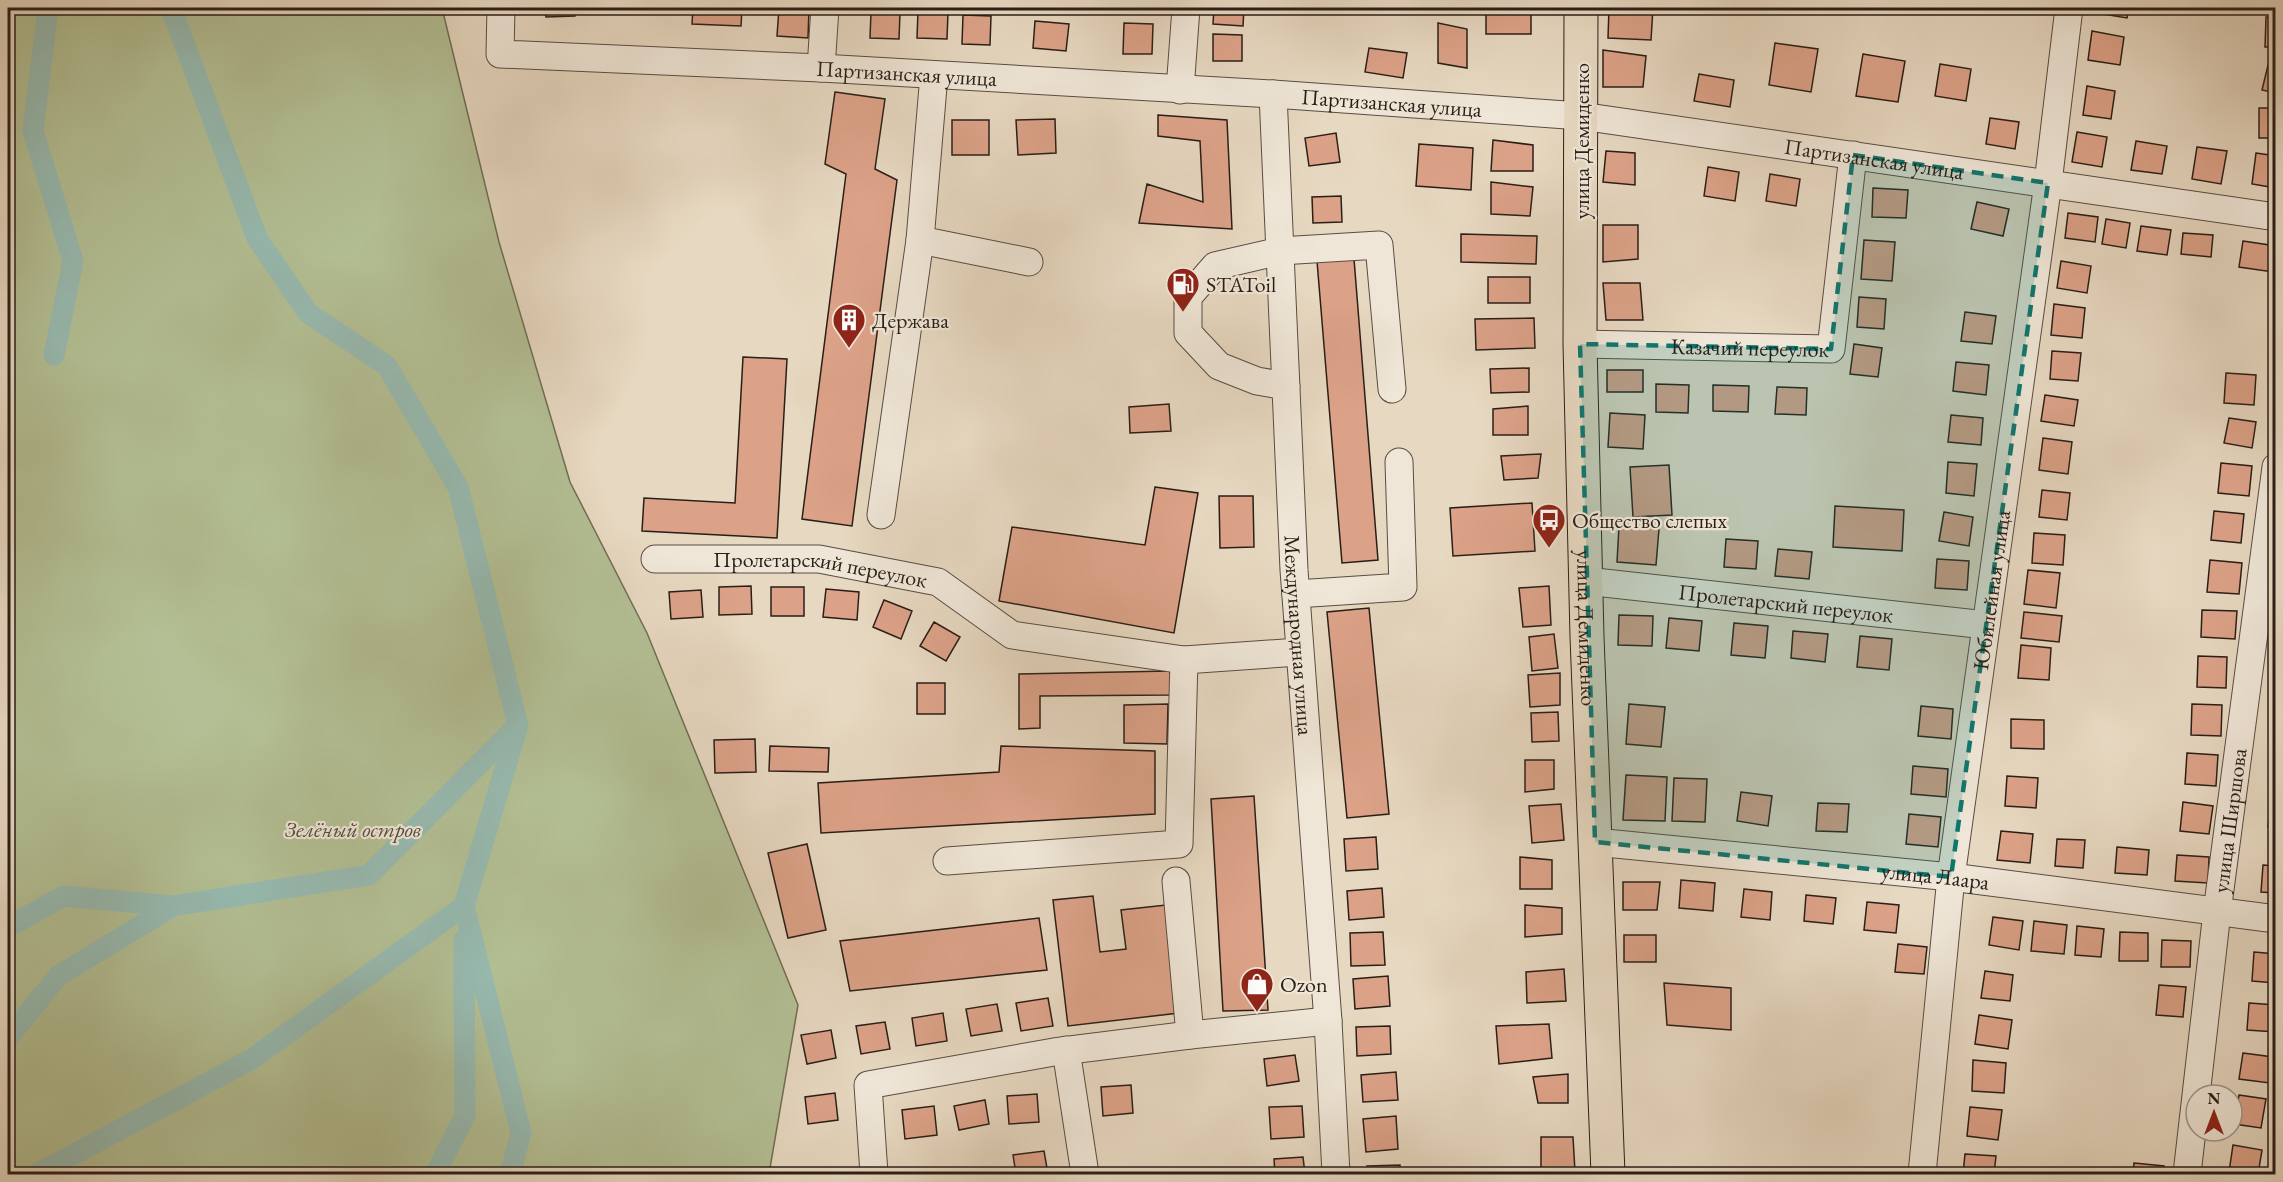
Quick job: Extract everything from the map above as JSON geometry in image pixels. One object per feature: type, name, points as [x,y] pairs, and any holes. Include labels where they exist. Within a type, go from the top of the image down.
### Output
[{"type":"main road","name":"улица Демиденко","points":[[1581,8],[1580,344],[1586,581],[1608,1174]]},
{"type":"street","name":"Партизанская улица","points":[[501,8],[500,54],[821,68],[1273,94],[1581,116],[2276,217]]},
{"type":"street","points":[[821,68],[825,8]]},
{"type":"street","points":[[1180,90],[1186,8]]},
{"type":"street","name":"Юбилейная улица","points":[[1922,1174],[1951,877],[2048,183],[2069,8]]},
{"type":"street","points":[[881,515],[920,240],[934,75]]},
{"type":"street","name":"Международная улица","points":[[1273,94],[1299,652],[1328,1021],[1336,1174]]},
{"type":"street","name":"Казачий переулок","points":[[1580,344],[1831,349],[1853,155]]},
{"type":"street","points":[[920,240],[1029,262]]},
{"type":"street","points":[[1286,386],[1257,381],[1219,366],[1188,333],[1188,297],[1215,266],[1280,251],[1379,245],[1392,389]]},
{"type":"street","points":[[1296,594],[1403,587],[1399,462]]},
{"type":"street","name":"улица Ширшова","points":[[2187,1174],[2217,912],[2276,467]]},
{"type":"street","name":"Пролетарский переулок","points":[[655,559],[819,559],[938,582],[1012,635],[1184,660],[1299,652]]},
{"type":"street","name":"Пролетарский переулок","points":[[1586,581],[1986,625]]},
{"type":"street","points":[[947,861],[1179,844],[1184,660]]},
{"type":"street","name":"улица Лаара","points":[[1595,842],[1951,877],[2276,919]]},
{"type":"street","points":[[1176,881],[1190,1035]]},
{"type":"street","points":[[874,1174],[868,1085],[1066,1050],[1328,1021]]},
{"type":"street","points":[[1066,1050],[1085,1174]]},
{"type":"highlighted area","points":[[1853,155],[2048,183],[1951,877],[1595,842],[1580,344],[1831,349]]},
{"type":"green space","name":"Зелёный остров","points":[[8,8],[442,8],[499,242],[570,482],[647,633],[798,1005],[769,1174],[8,1174]]},
{"type":"building","points":[[545,8],[575,8],[575,16],[546,17]]},
{"type":"building","points":[[693,8],[742,8],[741,26],[692,24]]},
{"type":"building","points":[[779,8],[809,8],[808,38],[777,36]]},
{"type":"building","points":[[1214,8],[1244,8],[1243,26],[1213,24]]},
{"type":"building","points":[[1486,8],[1531,9],[1531,34],[1486,34]]},
{"type":"building","points":[[1609,8],[1653,8],[1651,40],[1608,38]]},
{"type":"building","points":[[2097,8],[2129,8],[2127,18],[2096,13]]},
{"type":"building","points":[[918,11],[948,12],[947,39],[917,38]]},
{"type":"building","points":[[871,12],[900,13],[899,39],[870,38]]},
{"type":"building","points":[[963,15],[991,16],[990,45],[962,44]]},
{"type":"building","points":[[2266,17],[2276,17],[2276,47],[2265,47]]},
{"type":"building","points":[[1035,21],[1069,24],[1066,51],[1033,48]]},
{"type":"building","points":[[1124,23],[1153,24],[1152,54],[1123,54]]},
{"type":"building","points":[[1438,23],[1467,29],[1467,68],[1438,63]]},
{"type":"building","points":[[2092,31],[2124,37],[2120,65],[2088,60]]},
{"type":"building","points":[[1213,34],[1242,35],[1242,61],[1213,61]]},
{"type":"building","points":[[1775,43],[1818,49],[1811,92],[1769,85]]},
{"type":"building","points":[[1369,48],[1407,53],[1403,78],[1365,72]]},
{"type":"building","points":[[1603,50],[1646,56],[1643,87],[1603,87]]},
{"type":"building","points":[[1863,54],[1905,61],[1898,102],[1856,96]]},
{"type":"building","points":[[2269,61],[2276,62],[2276,93],[2262,90]]},
{"type":"building","points":[[1940,64],[1971,69],[1966,101],[1935,96]]},
{"type":"building","points":[[1699,74],[1734,80],[1730,107],[1694,101]]},
{"type":"building","points":[[2087,86],[2115,91],[2111,119],[2083,115]]},
{"type":"building","name":"Держава","points":[[835,92],[885,99],[875,169],[897,180],[852,526],[802,519],[846,174],[825,164]]},
{"type":"building","points":[[2259,108],[2276,108],[2276,138],[2259,138]]},
{"type":"building","points":[[1158,115],[1227,120],[1232,229],[1139,223],[1147,184],[1203,202],[1200,141],[1158,136]]},
{"type":"building","points":[[1990,118],[2019,122],[2015,149],[1986,144]]},
{"type":"building","points":[[1055,119],[1056,153],[1018,155],[1016,120]]},
{"type":"building","points":[[952,120],[989,120],[989,155],[952,155]]},
{"type":"building","points":[[2077,132],[2107,137],[2102,167],[2072,162]]},
{"type":"building","points":[[1336,133],[1340,162],[1309,166],[1305,138]]},
{"type":"building","points":[[1493,140],[1533,145],[1533,171],[1491,171]]},
{"type":"building","points":[[2136,141],[2167,146],[2162,174],[2131,170]]},
{"type":"building","points":[[1419,144],[1473,148],[1471,190],[1416,186]]},
{"type":"building","points":[[2197,147],[2227,151],[2221,184],[2192,179]]},
{"type":"building","points":[[1606,151],[1635,153],[1635,185],[1603,182]]},
{"type":"building","points":[[2256,153],[2276,156],[2276,188],[2252,184]]},
{"type":"building","points":[[1708,167],[1739,172],[1735,201],[1704,196]]},
{"type":"building","points":[[1770,174],[1800,179],[1796,206],[1766,201]]},
{"type":"building","points":[[1491,182],[1533,187],[1530,216],[1491,214]]},
{"type":"building","points":[[1873,188],[1908,190],[1906,218],[1872,217]]},
{"type":"building","points":[[1341,196],[1342,222],[1313,223],[1312,197]]},
{"type":"building","points":[[1977,202],[2009,209],[2003,236],[1971,229]]},
{"type":"building","points":[[2068,213],[2098,217],[2095,242],[2065,238]]},
{"type":"building","points":[[2106,219],[2130,223],[2126,248],[2102,244]]},
{"type":"building","points":[[1603,225],[1638,225],[1638,259],[1603,262]]},
{"type":"building","points":[[2141,226],[2171,230],[2167,255],[2137,251]]},
{"type":"building","points":[[2183,233],[2213,235],[2211,257],[2181,254]]},
{"type":"building","points":[[1461,234],[1537,236],[1536,264],[1461,262]]},
{"type":"building","points":[[1864,240],[1895,242],[1892,281],[1861,279]]},
{"type":"building","points":[[2243,241],[2276,246],[2273,272],[2239,267]]},
{"type":"building","points":[[1354,259],[1378,560],[1342,563],[1317,261]]},
{"type":"building","points":[[2061,261],[2091,266],[2087,293],[2057,288]]},
{"type":"building","points":[[1488,277],[1530,277],[1530,303],[1488,303]]},
{"type":"building","points":[[1603,283],[1640,283],[1643,320],[1606,320]]},
{"type":"building","points":[[1859,297],[1886,299],[1884,329],[1857,327]]},
{"type":"building","points":[[2054,304],[2085,308],[2082,338],[2051,335]]},
{"type":"building","points":[[1965,312],[1996,316],[1992,344],[1961,341]]},
{"type":"building","points":[[1534,318],[1535,348],[1476,350],[1475,319]]},
{"type":"building","points":[[1854,344],[1882,348],[1878,377],[1850,374]]},
{"type":"building","points":[[2052,351],[2081,353],[2078,381],[2050,379]]},
{"type":"building","points":[[743,357],[787,359],[777,538],[642,531],[644,498],[735,503]]},
{"type":"building","points":[[1956,362],[1989,365],[1986,395],[1953,391]]},
{"type":"building","points":[[1529,368],[1529,392],[1491,393],[1490,369]]},
{"type":"building","points":[[1607,370],[1643,370],[1643,392],[1607,392]]},
{"type":"building","points":[[2226,373],[2256,375],[2254,405],[2224,403]]},
{"type":"building","points":[[1656,384],[1689,385],[1688,413],[1656,412]]},
{"type":"building","points":[[1713,385],[1749,386],[1748,412],[1713,411]]},
{"type":"building","points":[[1777,387],[1807,388],[1806,415],[1775,414]]},
{"type":"building","points":[[2045,395],[2078,400],[2074,426],[2041,421]]},
{"type":"building","points":[[1169,404],[1171,431],[1130,433],[1129,407]]},
{"type":"building","points":[[1528,406],[1528,435],[1493,435],[1493,409]]},
{"type":"building","points":[[1610,413],[1645,415],[1643,449],[1608,447]]},
{"type":"building","points":[[1951,415],[1983,418],[1981,445],[1948,442]]},
{"type":"building","points":[[2229,418],[2256,422],[2252,448],[2224,443]]},
{"type":"building","points":[[2043,438],[2072,442],[2068,474],[2039,470]]},
{"type":"building","points":[[1541,454],[1538,478],[1504,480],[1501,456]]},
{"type":"building","points":[[1948,462],[1977,464],[1974,496],[1946,493]]},
{"type":"building","points":[[2221,463],[2252,466],[2249,496],[2218,493]]},
{"type":"building","points":[[1669,465],[1672,515],[1633,517],[1630,467]]},
{"type":"building","points":[[1155,487],[1198,493],[1174,633],[999,601],[1012,527],[1145,545]]},
{"type":"building","points":[[2042,490],[2070,493],[2067,520],[2039,517]]},
{"type":"building","points":[[1219,496],[1253,496],[1254,547],[1220,548]]},
{"type":"building","points":[[1532,503],[1535,551],[1453,556],[1450,508]]},
{"type":"building","points":[[1835,506],[1904,510],[1902,551],[1833,547]]},
{"type":"building","points":[[2214,511],[2244,514],[2241,543],[2211,540]]},
{"type":"building","points":[[1944,512],[1973,517],[1969,546],[1939,541]]},
{"type":"building","points":[[1619,526],[1659,529],[1656,565],[1617,562]]},
{"type":"building","points":[[2034,533],[2065,535],[2063,565],[2032,563]]},
{"type":"building","points":[[1726,539],[1758,541],[1756,569],[1724,567]]},
{"type":"building","points":[[1778,549],[1812,552],[1809,579],[1775,576]]},
{"type":"building","points":[[1937,559],[1969,561],[1967,590],[1935,588]]},
{"type":"building","points":[[2210,560],[2242,563],[2239,594],[2207,592]]},
{"type":"building","points":[[2028,570],[2060,573],[2056,608],[2024,604]]},
{"type":"building","points":[[751,586],[752,614],[719,615],[719,587]]},
{"type":"building","points":[[1549,586],[1551,625],[1523,627],[1519,588]]},
{"type":"building","points":[[771,587],[804,587],[804,616],[771,616]]},
{"type":"building","points":[[826,589],[859,592],[857,620],[823,617]]},
{"type":"building","points":[[701,590],[703,617],[671,619],[669,592]]},
{"type":"building","points":[[884,600],[912,611],[901,639],[873,627]]},
{"type":"building","points":[[1369,608],[1389,814],[1347,818],[1327,612]]},
{"type":"building","points":[[2202,610],[2237,611],[2235,639],[2201,637]]},
{"type":"building","points":[[2024,612],[2062,616],[2059,642],[2021,638]]},
{"type":"building","points":[[1619,615],[1653,616],[1652,646],[1618,645]]},
{"type":"building","points":[[1669,618],[1702,621],[1699,651],[1666,648]]},
{"type":"building","points":[[934,622],[960,637],[946,661],[920,646]]},
{"type":"building","points":[[1734,623],[1768,626],[1765,658],[1731,655]]},
{"type":"building","points":[[1793,631],[1828,634],[1825,662],[1791,658]]},
{"type":"building","points":[[1554,634],[1558,668],[1532,671],[1529,637]]},
{"type":"building","points":[[1860,636],[1892,639],[1889,670],[1857,667]]},
{"type":"building","points":[[2021,645],[2051,648],[2049,680],[2018,678]]},
{"type":"building","points":[[2198,656],[2227,657],[2226,688],[2197,687]]},
{"type":"building","points":[[1170,671],[1170,695],[1040,696],[1040,728],[1019,729],[1019,674]]},
{"type":"building","points":[[1560,673],[1560,705],[1530,707],[1528,675]]},
{"type":"building","points":[[917,683],[945,683],[945,714],[917,714]]},
{"type":"building","points":[[1168,704],[1167,744],[1124,743],[1124,705]]},
{"type":"building","points":[[1629,704],[1665,707],[1661,747],[1626,744]]},
{"type":"building","points":[[2192,704],[2222,705],[2221,736],[2191,735]]},
{"type":"building","points":[[1921,706],[1953,709],[1951,739],[1918,736]]},
{"type":"building","points":[[1558,712],[1559,741],[1532,742],[1531,713]]},
{"type":"building","points":[[2011,719],[2044,720],[2044,749],[2011,748]]},
{"type":"building","points":[[755,739],[756,772],[715,773],[714,740]]},
{"type":"building","points":[[770,746],[829,748],[828,772],[769,771]]},
{"type":"building","points":[[1001,746],[1155,751],[1155,814],[821,833],[818,783],[999,772]]},
{"type":"building","points":[[2187,753],[2218,755],[2216,786],[2185,784]]},
{"type":"building","points":[[1525,760],[1554,760],[1554,789],[1525,792]]},
{"type":"building","points":[[1913,766],[1948,769],[1946,797],[1911,794]]},
{"type":"building","points":[[1626,775],[1667,777],[1665,821],[1623,820]]},
{"type":"building","points":[[2007,776],[2038,778],[2036,808],[2005,806]]},
{"type":"building","points":[[1674,778],[1707,779],[1705,822],[1672,821]]},
{"type":"building","points":[[1741,792],[1772,796],[1768,826],[1737,821]]},
{"type":"building","points":[[1254,796],[1268,1010],[1223,1011],[1211,799]]},
{"type":"building","points":[[2271,798],[2276,799],[2276,828],[2268,827]]},
{"type":"building","points":[[2183,802],[2213,806],[2209,834],[2180,831]]},
{"type":"building","points":[[1818,803],[1849,804],[1847,832],[1816,831]]},
{"type":"building","points":[[1561,804],[1564,840],[1532,843],[1529,806]]},
{"type":"building","points":[[1909,814],[1941,817],[1938,847],[1906,844]]},
{"type":"building","points":[[2001,831],[2033,834],[2030,863],[1997,860]]},
{"type":"building","points":[[1376,837],[1378,869],[1346,871],[1344,839]]},
{"type":"building","points":[[2057,839],[2085,840],[2083,868],[2055,866]]},
{"type":"building","points":[[807,844],[826,930],[788,938],[768,853]]},
{"type":"building","points":[[2117,847],[2149,850],[2147,875],[2115,873]]},
{"type":"building","points":[[2177,855],[2209,857],[2208,883],[2175,881]]},
{"type":"building","points":[[1520,857],[1552,860],[1552,889],[1520,889]]},
{"type":"building","points":[[2263,865],[2276,866],[2276,893],[2261,892]]},
{"type":"building","points":[[1681,880],[1715,883],[1713,911],[1679,908]]},
{"type":"building","points":[[1623,882],[1660,882],[1657,910],[1623,910]]},
{"type":"building","points":[[1382,888],[1384,917],[1349,920],[1347,891]]},
{"type":"building","points":[[1744,889],[1772,892],[1770,920],[1741,917]]},
{"type":"building","points":[[1806,895],[1836,898],[1833,924],[1804,921]]},
{"type":"building","points":[[1093,896],[1100,952],[1126,949],[1121,910],[1166,905],[1179,1013],[1068,1026],[1053,900]]},
{"type":"building","points":[[1867,902],[1899,905],[1896,933],[1864,930]]},
{"type":"building","points":[[1525,905],[1562,908],[1562,934],[1525,937]]},
{"type":"building","points":[[1993,917],[2023,921],[2019,950],[1989,945]]},
{"type":"building","points":[[1039,918],[1047,970],[850,991],[840,941]]},
{"type":"building","points":[[2034,921],[2067,925],[2064,954],[2031,951]]},
{"type":"building","points":[[2077,926],[2104,929],[2101,957],[2075,955]]},
{"type":"building","points":[[1383,932],[1385,965],[1351,966],[1350,933]]},
{"type":"building","points":[[2120,932],[2148,933],[2148,961],[2119,961]]},
{"type":"building","points":[[1624,935],[1656,935],[1656,962],[1624,962]]},
{"type":"building","points":[[2162,940],[2191,941],[2190,967],[2161,967]]},
{"type":"building","points":[[1898,944],[1927,947],[1924,974],[1895,972]]},
{"type":"building","points":[[2254,952],[2276,954],[2276,983],[2252,981]]},
{"type":"building","points":[[1564,969],[1566,1001],[1527,1003],[1526,972]]},
{"type":"building","points":[[1985,971],[2013,975],[2010,1001],[1981,998]]},
{"type":"building","points":[[1388,976],[1390,1006],[1355,1009],[1353,979]]},
{"type":"building","points":[[1664,983],[1731,988],[1731,1030],[1667,1025]]},
{"type":"building","points":[[2159,985],[2186,987],[2183,1017],[2156,1015]]},
{"type":"building","points":[[1048,998],[1053,1026],[1021,1031],[1016,1003]]},
{"type":"building","points":[[2249,1003],[2276,1005],[2276,1032],[2247,1030]]},
{"type":"building","points":[[997,1004],[1002,1031],[971,1036],[966,1009]]},
{"type":"building","points":[[943,1013],[947,1041],[916,1046],[912,1018]]},
{"type":"building","points":[[1979,1015],[2012,1020],[2008,1049],[1975,1044]]},
{"type":"building","points":[[885,1022],[890,1049],[861,1054],[856,1026]]},
{"type":"building","points":[[1549,1024],[1552,1058],[1499,1064],[1496,1026]]},
{"type":"building","points":[[1390,1026],[1391,1054],[1357,1056],[1356,1027]]},
{"type":"building","points":[[831,1030],[836,1058],[807,1064],[801,1035]]},
{"type":"building","points":[[2243,1053],[2273,1057],[2270,1083],[2239,1079]]},
{"type":"building","points":[[1295,1055],[1299,1081],[1267,1086],[1264,1059]]},
{"type":"building","points":[[1973,1060],[2006,1063],[2004,1093],[1972,1091]]},
{"type":"building","points":[[1396,1072],[1398,1100],[1363,1102],[1361,1075]]},
{"type":"building","points":[[1568,1074],[1568,1103],[1538,1103],[1533,1077]]},
{"type":"building","points":[[1131,1085],[1133,1113],[1103,1116],[1101,1087]]},
{"type":"building","points":[[835,1093],[838,1120],[808,1124],[805,1097]]},
{"type":"building","points":[[1037,1094],[1039,1122],[1009,1124],[1007,1096]]},
{"type":"building","points":[[2244,1096],[2266,1099],[2261,1128],[2244,1125]]},
{"type":"building","points":[[985,1100],[989,1124],[959,1130],[954,1106]]},
{"type":"building","points":[[934,1106],[937,1135],[905,1139],[902,1110]]},
{"type":"building","points":[[1302,1106],[1304,1137],[1271,1139],[1269,1107]]},
{"type":"building","points":[[1970,1107],[2002,1110],[1998,1140],[1967,1136]]},
{"type":"building","points":[[1396,1116],[1398,1149],[1366,1152],[1363,1119]]},
{"type":"building","points":[[1541,1137],[1573,1137],[1575,1172],[1541,1172]]},
{"type":"building","points":[[2233,1145],[2262,1150],[2258,1174],[2229,1172]]},
{"type":"building","points":[[1044,1151],[1048,1174],[1016,1174],[1013,1155]]},
{"type":"building","points":[[1965,1154],[1996,1156],[1994,1174],[1963,1174]]},
{"type":"building","points":[[1303,1157],[1305,1174],[1275,1174],[1274,1159]]},
{"type":"building","points":[[2134,1163],[2164,1166],[2163,1174],[2133,1174]]},
{"type":"building","points":[[1400,1165],[1400,1174],[1367,1174],[1367,1166]]},
{"type":"waterway","points":[[48,8],[33,131],[73,261],[54,355]]},
{"type":"waterway","points":[[171,8],[257,238],[308,313],[387,366],[458,487],[518,725],[464,906],[521,1133],[510,1174]]},
{"type":"waterway","points":[[8,1038],[58,976],[173,906],[369,875],[515,728]]},
{"type":"waterway","points":[[8,927],[64,896],[173,906]]},
{"type":"waterway","points":[[37,1174],[252,1059],[464,906]]},
{"type":"waterway","points":[[435,1174],[465,1116],[464,940]]},
{"type":"place","name":"STAToil","points":[[1183,313]]},
{"type":"place","name":"Держава","points":[[849,349]]},
{"type":"place","name":"Общество слепых","points":[[1549,549]]},
{"type":"place","name":"Ozon","points":[[1257,1013]]}]
